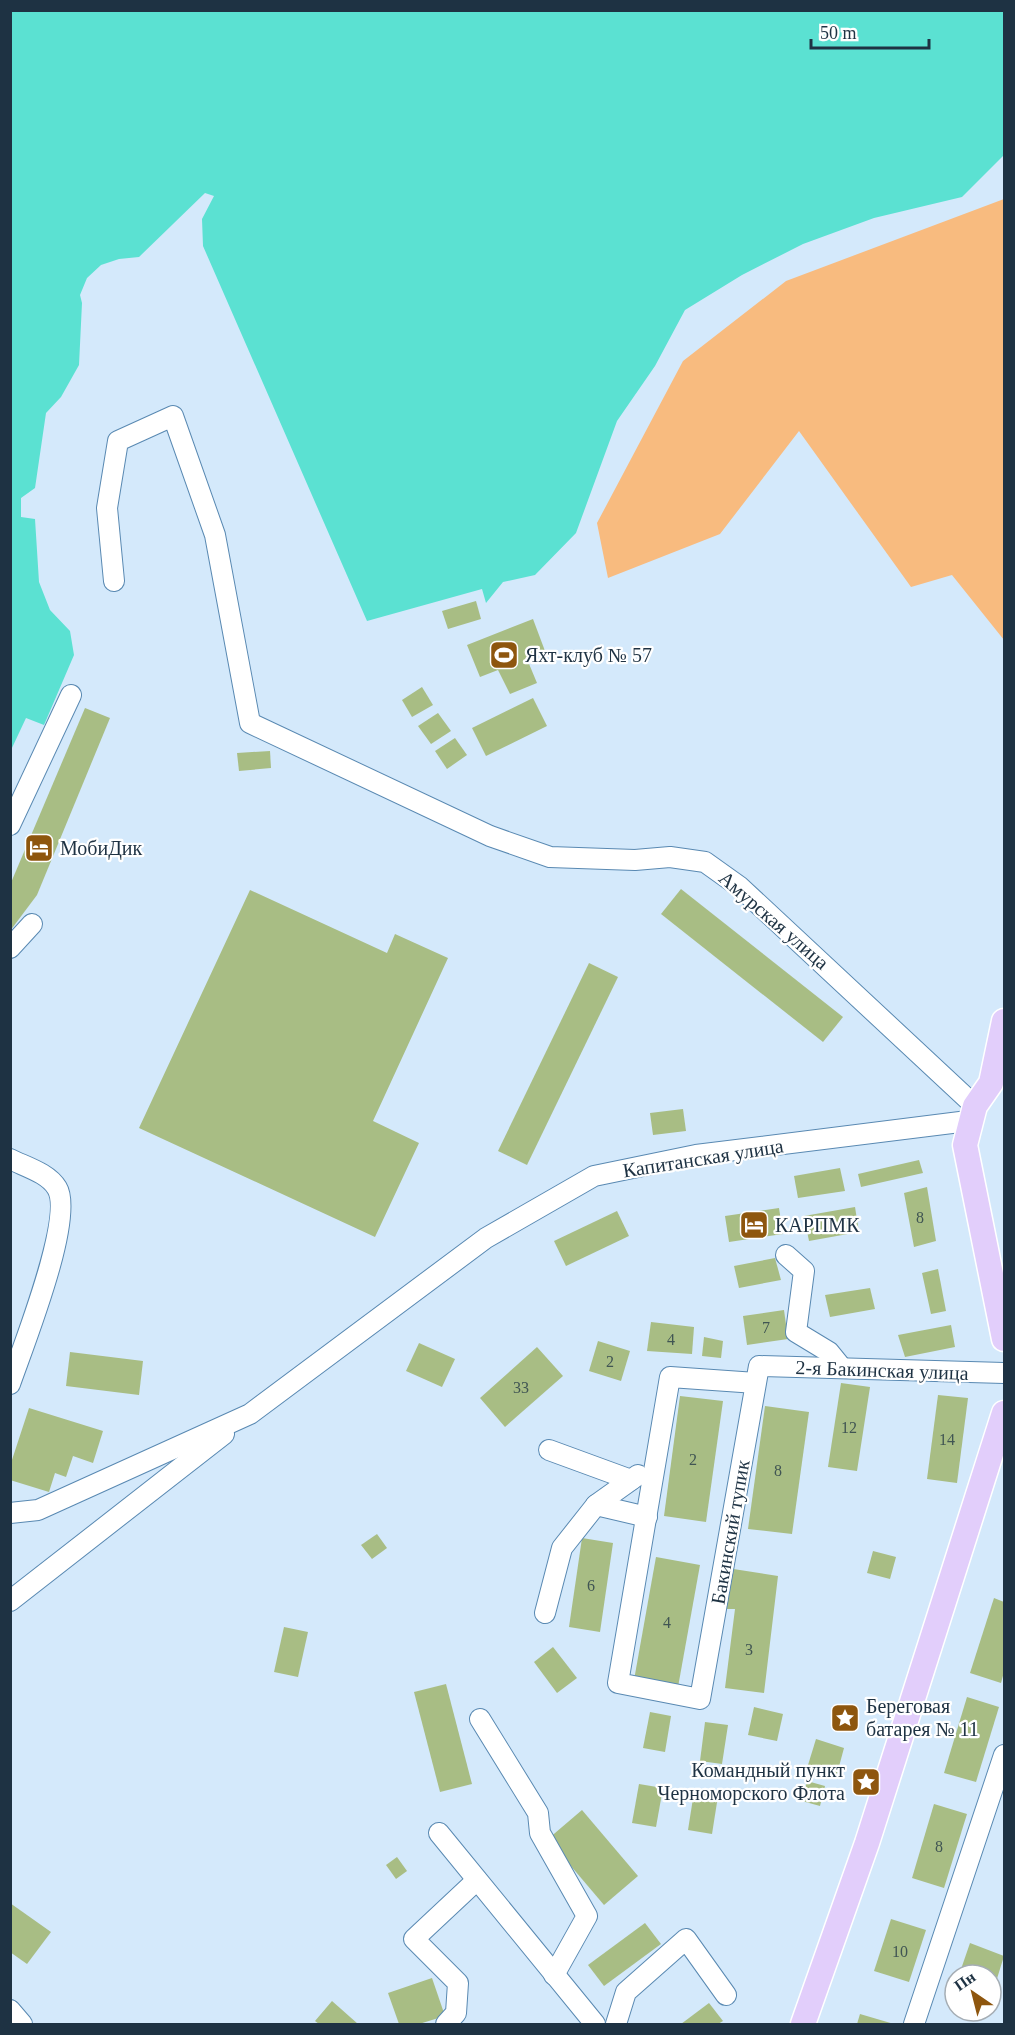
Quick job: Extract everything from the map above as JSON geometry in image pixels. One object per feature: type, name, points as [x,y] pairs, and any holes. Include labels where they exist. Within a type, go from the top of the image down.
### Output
[{"type":"main road","points":[[1003,1325],[964,1145],[971,1113],[991,1083],[1005,1021]]},
{"type":"main road","points":[[803,2025],[867,1843],[1005,1413]]},
{"type":"street","name":"Амурская улица","points":[[114,581],[107,508],[118,441],[173,416],[215,535],[250,723],[490,836],[550,857],[636,860],[670,857],[705,862],[747,893],[971,1113]]},
{"type":"street","points":[[10,825],[70,695]]},
{"type":"street","points":[[10,948],[32,924]]},
{"type":"street","name":"Капитанская улица","points":[[250,1414],[486,1238],[594,1176],[696,1155],[971,1113]]},
{"type":"street","points":[[10,1159],[49,1179],[61,1196],[61,1207],[49,1267],[10,1384]]},
{"type":"street","points":[[786,1255],[804,1271],[796,1332],[829,1352],[842,1368]]},
{"type":"street","name":"2-я Бакинская улица","points":[[656,1462],[670,1377],[842,1368],[1005,1373]]},
{"type":"street","name":"Бакинский тупик","points":[[647,1517],[618,1683],[700,1699],[758,1374]]},
{"type":"street","points":[[10,1513],[38,1510],[250,1414]]},
{"type":"street","points":[[10,1601],[250,1414]]},
{"type":"street","points":[[549,1450],[631,1480]]},
{"type":"street","points":[[545,1613],[562,1548],[596,1505],[656,1462]]},
{"type":"street","points":[[596,1505],[647,1517],[656,1462]]},
{"type":"street","points":[[480,1719],[538,1813],[540,1833],[587,1916],[554,1975]]},
{"type":"street","points":[[914,2025],[1005,1755]]},
{"type":"street","points":[[439,1833],[595,2025]]},
{"type":"street","points":[[446,2025],[456,2013],[458,1983],[414,1939],[477,1880]]},
{"type":"street","points":[[616,2025],[626,1992],[686,1939],[726,1995]]},
{"type":"street","points":[[10,2010],[22,2025]]},
{"type":"shaded area","points":[[11,10],[1004,11],[1003,156],[962,197],[874,218],[803,244],[742,275],[685,310],[655,366],[617,421],[576,533],[535,575],[503,582],[486,603],[482,589],[367,621],[203,246],[202,219],[214,196],[205,193],[139,257],[119,259],[101,265],[87,278],[80,295],[82,303],[79,365],[61,397],[46,413],[35,488],[21,498],[21,517],[35,519],[39,582],[50,610],[70,631],[74,655],[44,725],[26,718],[11,750]]},
{"type":"shaded area","points":[[1004,199],[1004,640],[952,575],[911,587],[799,431],[720,534],[608,578],[597,523],[683,361],[786,281]]},
{"type":"building","points":[[476,601],[481,619],[448,629],[442,611]]},
{"type":"building","name":"Яхт-клуб № 57","points":[[533,619],[545,651],[527,659],[537,683],[510,694],[498,670],[480,677],[467,645]]},
{"type":"building","points":[[422,687],[433,705],[412,717],[402,700]]},
{"type":"building","points":[[533,698],[547,726],[486,756],[472,728]]},
{"type":"building","points":[[85,708],[110,718],[37,895],[10,931],[10,885]]},
{"type":"building","points":[[438,713],[451,731],[431,744],[418,726]]},
{"type":"building","points":[[455,738],[467,755],[447,769],[435,751]]},
{"type":"building","points":[[270,751],[271,768],[239,771],[237,753]]},
{"type":"building","points":[[681,889],[843,1017],[823,1042],[661,914]]},
{"type":"building","points":[[250,890],[387,953],[395,934],[448,958],[373,1121],[419,1143],[375,1237],[139,1128]]},
{"type":"building","points":[[589,963],[618,977],[527,1165],[498,1151]]},
{"type":"building","points":[[683,1109],[686,1131],[653,1135],[650,1113]]},
{"type":"building","points":[[919,1160],[923,1173],[861,1187],[858,1174]]},
{"type":"building","points":[[840,1168],[845,1191],[798,1198],[794,1176]]},
{"type":"building","points":[[927,1187],[936,1241],[914,1247],[904,1193]]},
{"type":"building","points":[[855,1207],[859,1232],[809,1241],[804,1216]]},
{"type":"building","name":"КАРПМК","points":[[779,1208],[783,1234],[729,1242],[725,1216]]},
{"type":"building","points":[[617,1211],[629,1236],[566,1266],[554,1241]]},
{"type":"building","points":[[775,1258],[781,1280],[739,1288],[734,1266]]},
{"type":"building","points":[[938,1269],[946,1311],[931,1314],[922,1273]]},
{"type":"building","points":[[870,1288],[875,1309],[830,1317],[825,1295]]},
{"type":"building","points":[[784,1310],[788,1339],[747,1345],[743,1316]]},
{"type":"building","points":[[651,1322],[694,1327],[692,1354],[647,1351]]},
{"type":"building","points":[[951,1325],[955,1347],[905,1357],[898,1335]]},
{"type":"building","points":[[704,1337],[723,1341],[721,1358],[702,1356]]},
{"type":"building","points":[[598,1341],[630,1351],[621,1381],[589,1371]]},
{"type":"building","points":[[419,1343],[455,1359],[442,1387],[406,1371]]},
{"type":"building","points":[[537,1347],[563,1376],[505,1427],[480,1398]]},
{"type":"building","points":[[70,1352],[143,1361],[139,1395],[66,1386]]},
{"type":"building","points":[[841,1383],[870,1387],[857,1471],[828,1467]]},
{"type":"building","points":[[938,1395],[968,1398],[957,1483],[927,1479]]},
{"type":"building","points":[[680,1396],[723,1401],[706,1522],[664,1516]]},
{"type":"building","points":[[765,1406],[809,1412],[792,1534],[748,1529]]},
{"type":"building","points":[[29,1408],[103,1431],[93,1463],[73,1456],[66,1477],[55,1473],[49,1492],[10,1480],[10,1466]]},
{"type":"building","points":[[377,1534],[387,1548],[372,1559],[361,1545]]},
{"type":"building","points":[[582,1538],[613,1543],[600,1632],[569,1627]]},
{"type":"building","points":[[873,1551],[896,1557],[890,1579],[867,1573]]},
{"type":"building","points":[[656,1557],[700,1565],[678,1687],[634,1680]]},
{"type":"building","points":[[727,1568],[778,1576],[764,1693],[725,1688],[735,1609],[723,1609]]},
{"type":"building","points":[[994,1598],[1004,1602],[1004,1672],[1001,1683],[970,1673]]},
{"type":"building","points":[[284,1627],[308,1632],[298,1677],[274,1672]]},
{"type":"building","points":[[553,1647],[577,1678],[557,1693],[534,1662]]},
{"type":"building","points":[[446,1684],[472,1784],[440,1792],[414,1692]]},
{"type":"building","points":[[967,1697],[999,1707],[976,1782],[944,1773]]},
{"type":"building","points":[[754,1707],[783,1714],[777,1741],[748,1735]]},
{"type":"building","points":[[650,1712],[671,1716],[665,1752],[643,1748]]},
{"type":"building","points":[[705,1722],[728,1725],[722,1764],[700,1761]]},
{"type":"building","points":[[816,1739],[844,1748],[837,1774],[808,1765]]},
{"type":"building","points":[[807,1781],[825,1786],[820,1806],[802,1801]]},
{"type":"building","points":[[639,1784],[663,1788],[656,1827],[632,1823]]},
{"type":"building","points":[[694,1792],[718,1796],[712,1834],[688,1830]]},
{"type":"building","points":[[934,1804],[967,1814],[944,1888],[912,1878]]},
{"type":"building","points":[[582,1810],[638,1876],[604,1905],[548,1839]]},
{"type":"building","points":[[397,1857],[407,1871],[396,1879],[386,1865]]},
{"type":"building","points":[[10,1903],[51,1932],[27,1964],[10,1952]]},
{"type":"building","points":[[891,1919],[926,1930],[909,1982],[874,1971]]},
{"type":"building","points":[[645,1923],[661,1944],[604,1986],[588,1965]]},
{"type":"building","points":[[970,1943],[1004,1956],[1002,1963],[963,1963]]},
{"type":"building","points":[[432,1978],[445,2016],[419,2024],[399,2024],[388,1993]]},
{"type":"building","points":[[332,2001],[358,2024],[319,2024],[315,2021]]},
{"type":"building","points":[[709,2003],[723,2021],[718,2024],[681,2024]]},
{"type":"building","points":[[860,2014],[894,2024],[857,2024]]},
{"type":"place","name":"Яхт-клуб № 57","points":[[504,655]]},
{"type":"place","name":"МобиДик","points":[[39,848]]},
{"type":"place","name":"КАРПМК","points":[[754,1225]]},
{"type":"place","name":"Береговая батарея № 11","points":[[845,1718]]},
{"type":"place","name":"Командный пункт Черноморского Флота","points":[[866,1782]]}]
